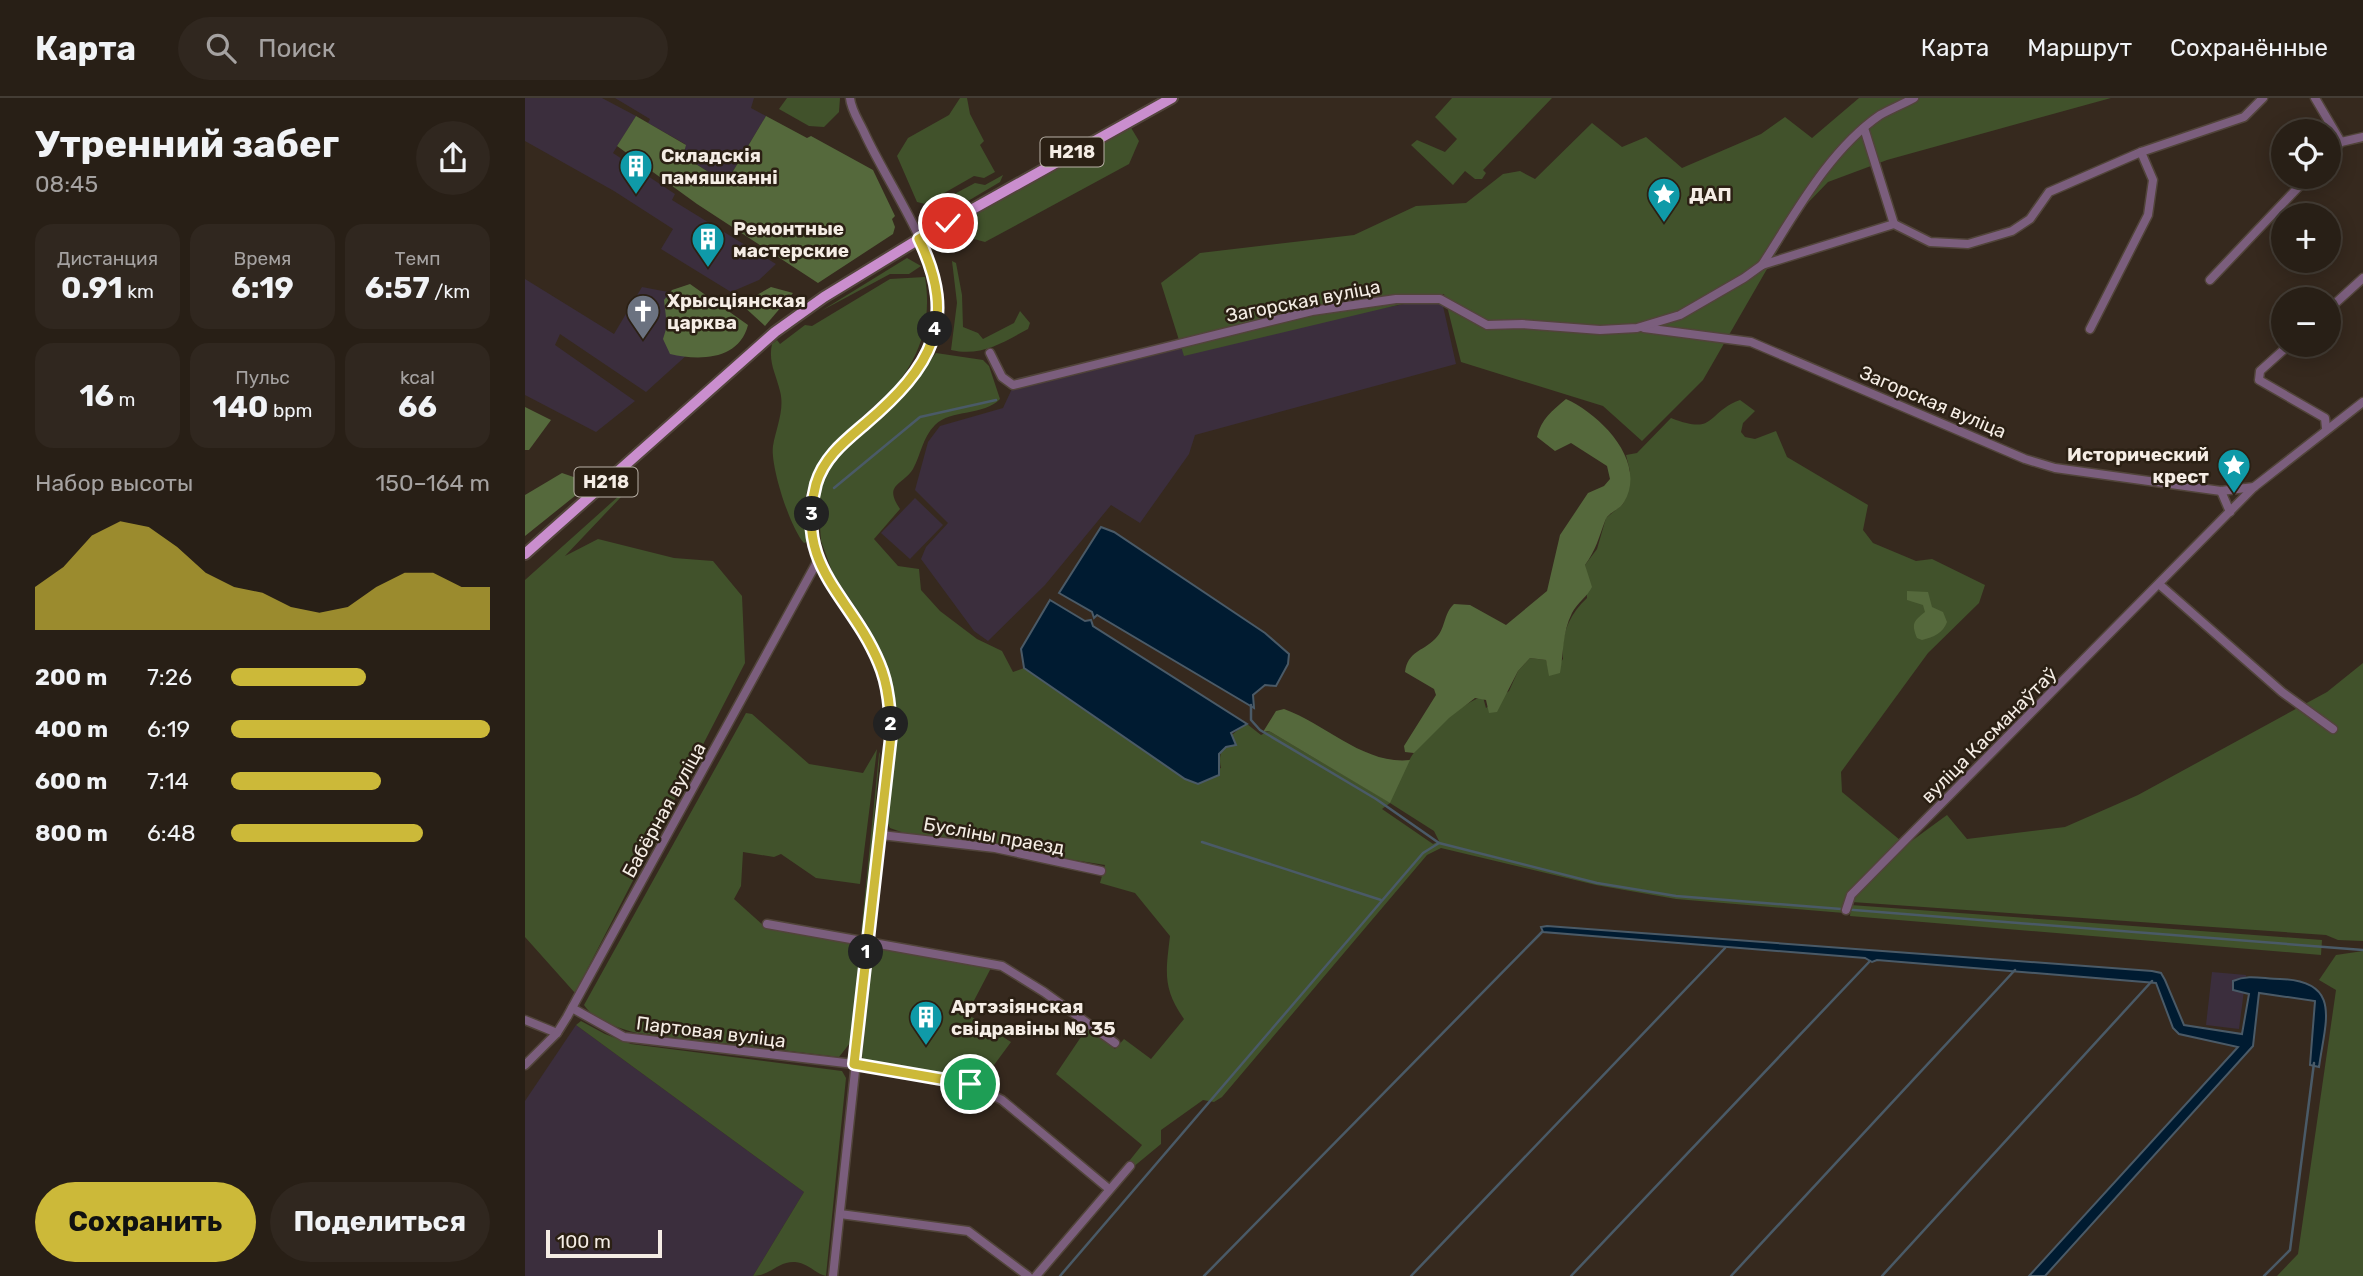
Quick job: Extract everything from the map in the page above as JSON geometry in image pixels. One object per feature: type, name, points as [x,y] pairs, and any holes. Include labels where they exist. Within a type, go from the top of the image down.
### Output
[{"type":"main road","name":"Н218","points":[[525,554],[775,332],[824,297],[919,239],[1172,98]]},
{"type":"street","points":[[833,1276],[891,736],[885,681],[879,661],[817,562],[812,537],[812,505],[817,481],[828,459],[908,382],[933,340],[938,295],[932,269],[919,239],[882,171],[850,98]]},
{"type":"street","points":[[1762,265],[1831,164],[1864,128],[1881,115],[1914,98]]},
{"type":"street","points":[[1864,128],[1894,224],[1930,242],[1968,244],[2012,231],[2030,219],[2049,192],[2141,152],[2243,117],[2263,98]]},
{"type":"street","points":[[2315,98],[2327,119]]},
{"type":"street","points":[[2341,142],[2363,136]]},
{"type":"street","points":[[2090,329],[2148,215],[2153,180],[2141,152]]},
{"type":"street","points":[[2210,280],[2297,189]]},
{"type":"street","name":"Загорская вуліца","points":[[1637,328],[1680,315],[1762,265],[1894,224]]},
{"type":"street","points":[[2341,298],[2363,278]]},
{"type":"street","name":"Загорская вуліца","points":[[989,353],[1002,377],[1013,385],[1312,311],[1396,299],[1440,299],[1487,325],[1522,324],[1600,330],[1637,328],[1751,342],[2025,459],[2055,468],[2221,491],[2255,487]]},
{"type":"street","points":[[2276,357],[2260,371],[2259,380],[2325,418],[2326,428]]},
{"type":"street","name":"вуліца Касманаўтаў","points":[[1846,910],[1851,895],[2255,487],[2326,428],[2363,402]]},
{"type":"street","points":[[2221,491],[2230,512]]},
{"type":"street","name":"Бабёрная вуліца","points":[[525,1065],[557,1033],[572,1008],[817,562]]},
{"type":"street","points":[[2160,585],[2282,692],[2333,729]]},
{"type":"street","name":"Бусліны праезд","points":[[881,835],[995,848],[1101,872]]},
{"type":"street","points":[[767,924],[1002,966],[1044,992],[1115,1043]]},
{"type":"street","name":"Партовая вуліца","points":[[572,1008],[624,1037],[854,1064],[958,1081],[1002,1100],[1109,1189]]},
{"type":"street","points":[[525,1020],[557,1033]]},
{"type":"street","points":[[1036,1276],[1129,1166]]},
{"type":"street","points":[[840,1214],[968,1231],[1001,1253],[1028,1276]]},
{"type":"shaded area","points":[[525,98],[602,98],[636,116],[613,153],[675,194],[672,200],[776,264],[759,280],[731,292],[661,249],[673,229],[614,191],[525,141]]},
{"type":"shaded area","points":[[615,98],[754,98],[751,108],[766,116],[726,183],[683,156],[685,144],[648,123],[650,119]]},
{"type":"shaded area","points":[[525,279],[614,334],[642,287],[684,295],[720,325],[646,392],[560,334],[555,345],[635,401],[596,432],[525,395]]},
{"type":"shaded area","points":[[1441,297],[1456,364],[1195,435],[1189,454],[1140,523],[1111,505],[1045,585],[988,641],[974,631],[921,559],[926,547],[948,523],[915,490],[928,442],[940,426],[1003,408],[1017,378]]},
{"type":"shaded area","points":[[915,498],[943,525],[910,559],[881,533]]},
{"type":"shaded area","points":[[2212,972],[2246,975],[2239,1029],[2206,1025]]},
{"type":"shaded area","points":[[576,1025],[804,1192],[753,1276],[525,1276],[525,1101]]},
{"type":"green space","points":[[787,98],[840,98],[839,112],[824,127],[809,126],[779,109]]},
{"type":"green space","points":[[960,98],[967,98],[970,114],[984,141],[980,145],[995,172],[984,178],[974,176],[925,204],[917,202],[897,156],[908,138],[949,115]]},
{"type":"green space","points":[[1452,98],[1552,98],[1483,170],[1486,173],[1482,179],[1475,179],[1465,171],[1453,185],[1411,145],[1417,140],[1445,152],[1457,139],[1435,117]]},
{"type":"green space","points":[[1859,98],[2111,98],[1887,160],[1828,182],[1801,210],[1703,380],[1642,441],[1603,406],[1461,362],[1444,294],[1184,356],[1161,283],[1200,253],[1354,235],[1416,206],[1466,203],[1503,174],[1520,171],[1535,179],[1592,123],[1622,147],[1646,137],[1682,168],[1761,134],[1785,117],[1812,138]]},
{"type":"green space","points":[[636,116],[686,145],[683,156],[726,183],[766,116],[807,138],[811,136],[873,170],[895,216],[892,219],[895,227],[893,234],[818,283],[697,204],[617,146]]},
{"type":"green space","points":[[1130,126],[1139,141],[1129,164],[985,242],[956,234],[953,227]]},
{"type":"green space","points":[[1003,175],[1000,182],[946,214],[943,209],[945,199],[975,183],[985,185]]},
{"type":"green space","points":[[907,258],[921,266],[909,274],[890,274],[821,311]]},
{"type":"green space","points":[[952,261],[956,263],[962,295],[963,327],[978,333],[983,339],[1014,323],[1020,311],[1030,323],[1028,329],[982,350],[951,350],[957,303]]},
{"type":"green space","points":[[925,277],[926,316],[917,351],[899,382],[834,444],[819,464],[806,495],[804,515],[807,542],[804,543],[787,511],[773,455],[781,398],[772,362],[772,344],[777,340],[780,344],[805,325],[812,326],[890,279]]},
{"type":"green space","points":[[690,284],[748,325],[743,337],[727,351],[705,357],[670,354],[663,339],[667,326],[664,300],[672,290]]},
{"type":"green space","points":[[771,287],[793,293],[765,326],[741,304]]},
{"type":"green space","points":[[936,353],[983,360],[989,366],[1000,399],[985,408],[950,417],[935,425],[927,435],[913,469],[894,490],[893,495],[900,509],[874,539],[898,566],[919,569],[921,590],[940,611],[977,639],[1002,651],[1013,672],[1024,668],[1185,779],[1221,768],[1221,754],[1226,742],[1247,724],[1261,735],[1269,731],[1389,802],[1416,750],[1455,713],[1475,699],[1483,697],[1486,708],[1509,691],[1518,671],[1530,658],[1546,660],[1550,675],[1563,659],[1563,641],[1567,626],[1575,611],[1587,598],[1585,565],[1597,549],[1606,518],[1623,504],[1630,471],[1626,455],[1637,453],[1671,418],[1696,425],[1704,424],[1740,400],[1755,411],[1743,423],[1741,432],[1745,437],[1755,439],[1776,431],[1787,457],[1868,505],[1863,530],[1873,543],[1916,561],[1932,559],[1985,585],[1979,603],[1928,653],[1841,772],[1842,792],[1906,845],[1947,815],[1967,839],[2065,827],[2138,795],[2327,692],[2363,663],[2363,941],[2338,940],[2326,935],[1852,902],[1844,913],[1676,899],[1596,885],[1441,848],[1427,855],[1222,1097],[1214,1102],[1203,1100],[1161,1130],[1161,1144],[1132,1168],[1126,1165],[1142,1145],[1056,1074],[1087,1028],[1115,1049],[1124,1039],[1151,1059],[1184,1019],[1172,998],[1167,979],[1170,936],[1135,893],[1100,883],[1105,865],[904,833],[890,828],[887,822],[896,731],[891,681],[868,626],[833,574],[821,541],[818,499],[822,482],[835,458],[909,389]],"holes":[[[1390,803],[1434,831],[1439,841],[1433,844],[1382,809]]]},
{"type":"green space","points":[[1566,399],[1593,416],[1617,441],[1630,471],[1630,487],[1622,505],[1607,518],[1595,549],[1585,565],[1592,587],[1574,609],[1569,620],[1560,673],[1549,676],[1546,660],[1530,658],[1518,671],[1497,712],[1489,713],[1486,700],[1475,698],[1449,718],[1414,753],[1405,752],[1404,746],[1436,695],[1434,689],[1405,672],[1412,656],[1439,635],[1454,604],[1470,605],[1506,625],[1547,591],[1560,535],[1588,493],[1604,486],[1610,479],[1607,466],[1571,443],[1555,451],[1537,437],[1544,420]]},
{"type":"green space","points":[[525,407],[551,420],[529,450],[525,450]]},
{"type":"green space","points":[[562,473],[591,483],[525,536],[525,495]]},
{"type":"green space","points":[[640,477],[565,556],[598,539],[674,558],[713,561],[742,596],[745,663],[575,993],[525,937],[525,580]]},
{"type":"green space","points":[[1907,591],[1928,592],[1932,607],[1943,612],[1947,622],[1940,632],[1922,640],[1917,638],[1915,623],[1925,612],[1923,605],[1907,600]]},
{"type":"green space","points":[[1284,709],[1361,750],[1393,760],[1410,760],[1390,803],[1269,731],[1263,732],[1276,711]]},
{"type":"green space","points":[[746,713],[752,714],[809,764],[863,773],[877,749],[860,884],[816,878],[781,854],[774,857],[743,852],[741,886],[734,899],[765,927],[856,942],[855,950],[861,950],[850,1043],[839,1057],[637,1033],[600,1019],[584,1005]]},
{"type":"green space","points":[[880,752],[865,927],[861,934],[879,754]]},
{"type":"green space","points":[[1851,905],[2322,940],[2321,955],[1850,916]]},
{"type":"green space","points":[[876,946],[991,968],[967,1014],[1011,1042],[980,1084],[962,1078],[866,1063],[859,1052],[871,954]]},
{"type":"green space","points":[[2363,951],[2363,1276],[2277,1276],[2298,1254],[2336,990],[2319,980],[2336,955]]},
{"type":"green space","points":[[581,1021],[631,1044],[842,1071],[846,1078],[826,1276],[804,1264],[789,1262],[764,1274],[753,1276],[804,1192],[576,1025]]},
{"type":"water","points":[[1101,527],[1114,532],[1265,633],[1289,654],[1288,664],[1276,686],[1265,685],[1253,695],[1254,708],[1097,615],[1094,618],[1092,612],[1059,593]]},
{"type":"water","points":[[1050,600],[1085,621],[1091,620],[1093,626],[1247,724],[1231,733],[1236,745],[1226,747],[1219,754],[1219,775],[1198,784],[1185,779],[1024,668],[1021,649]]},
{"type":"water","points":[[1541,927],[2152,971],[2161,973],[2184,1025],[2242,1034],[2249,994],[2233,990],[2233,981],[2250,977],[2300,982],[2314,987],[2322,996],[2325,1007],[2326,1020],[2319,1067],[2310,1065],[2315,1001],[2259,993],[2253,1046],[2045,1276],[2029,1276],[2238,1047],[2179,1034],[2173,1028],[2156,983],[1877,960],[1872,962],[1865,958],[1543,932]]},
{"type":"waterway","points":[[834,488],[920,417],[996,400]]},
{"type":"waterway","points":[[1251,705],[1251,720],[1260,730],[1376,799],[1439,843],[1597,883],[1676,896],[2363,950]]},
{"type":"waterway","points":[[1202,842],[1381,900]]},
{"type":"waterway","points":[[1060,1276],[1423,853],[1439,843]]},
{"type":"waterway","points":[[1204,1276],[1542,932]]},
{"type":"waterway","points":[[1411,1276],[1725,948]]},
{"type":"waterway","points":[[1571,1276],[1870,961]]},
{"type":"waterway","points":[[1731,1276],[2015,970]]},
{"type":"waterway","points":[[1882,1276],[2152,981]]},
{"type":"waterway","points":[[2264,1276],[2290,1250],[2314,1063]]},
{"type":"place","name":"Складскія памяшканні","points":[[636,196]]},
{"type":"place","name":"ДАП","points":[[1664,224]]},
{"type":"place","name":"Ремонтные мастерские","points":[[708,269]]},
{"type":"place","name":"Хрысціянская царква","points":[[643,341]]},
{"type":"place","name":"Исторический крест","points":[[2234,495]]},
{"type":"place","name":"Артэзіянская свідравіны № 35","points":[[926,1047]]},
{"type":"route","points":[[948,223],[919,239],[935,276],[938,295],[939,307],[933,340],[926,356],[908,382],[828,459],[817,481],[812,505],[812,537],[817,562],[879,661],[890,706],[891,736],[854,1064],[970,1084]]}]
